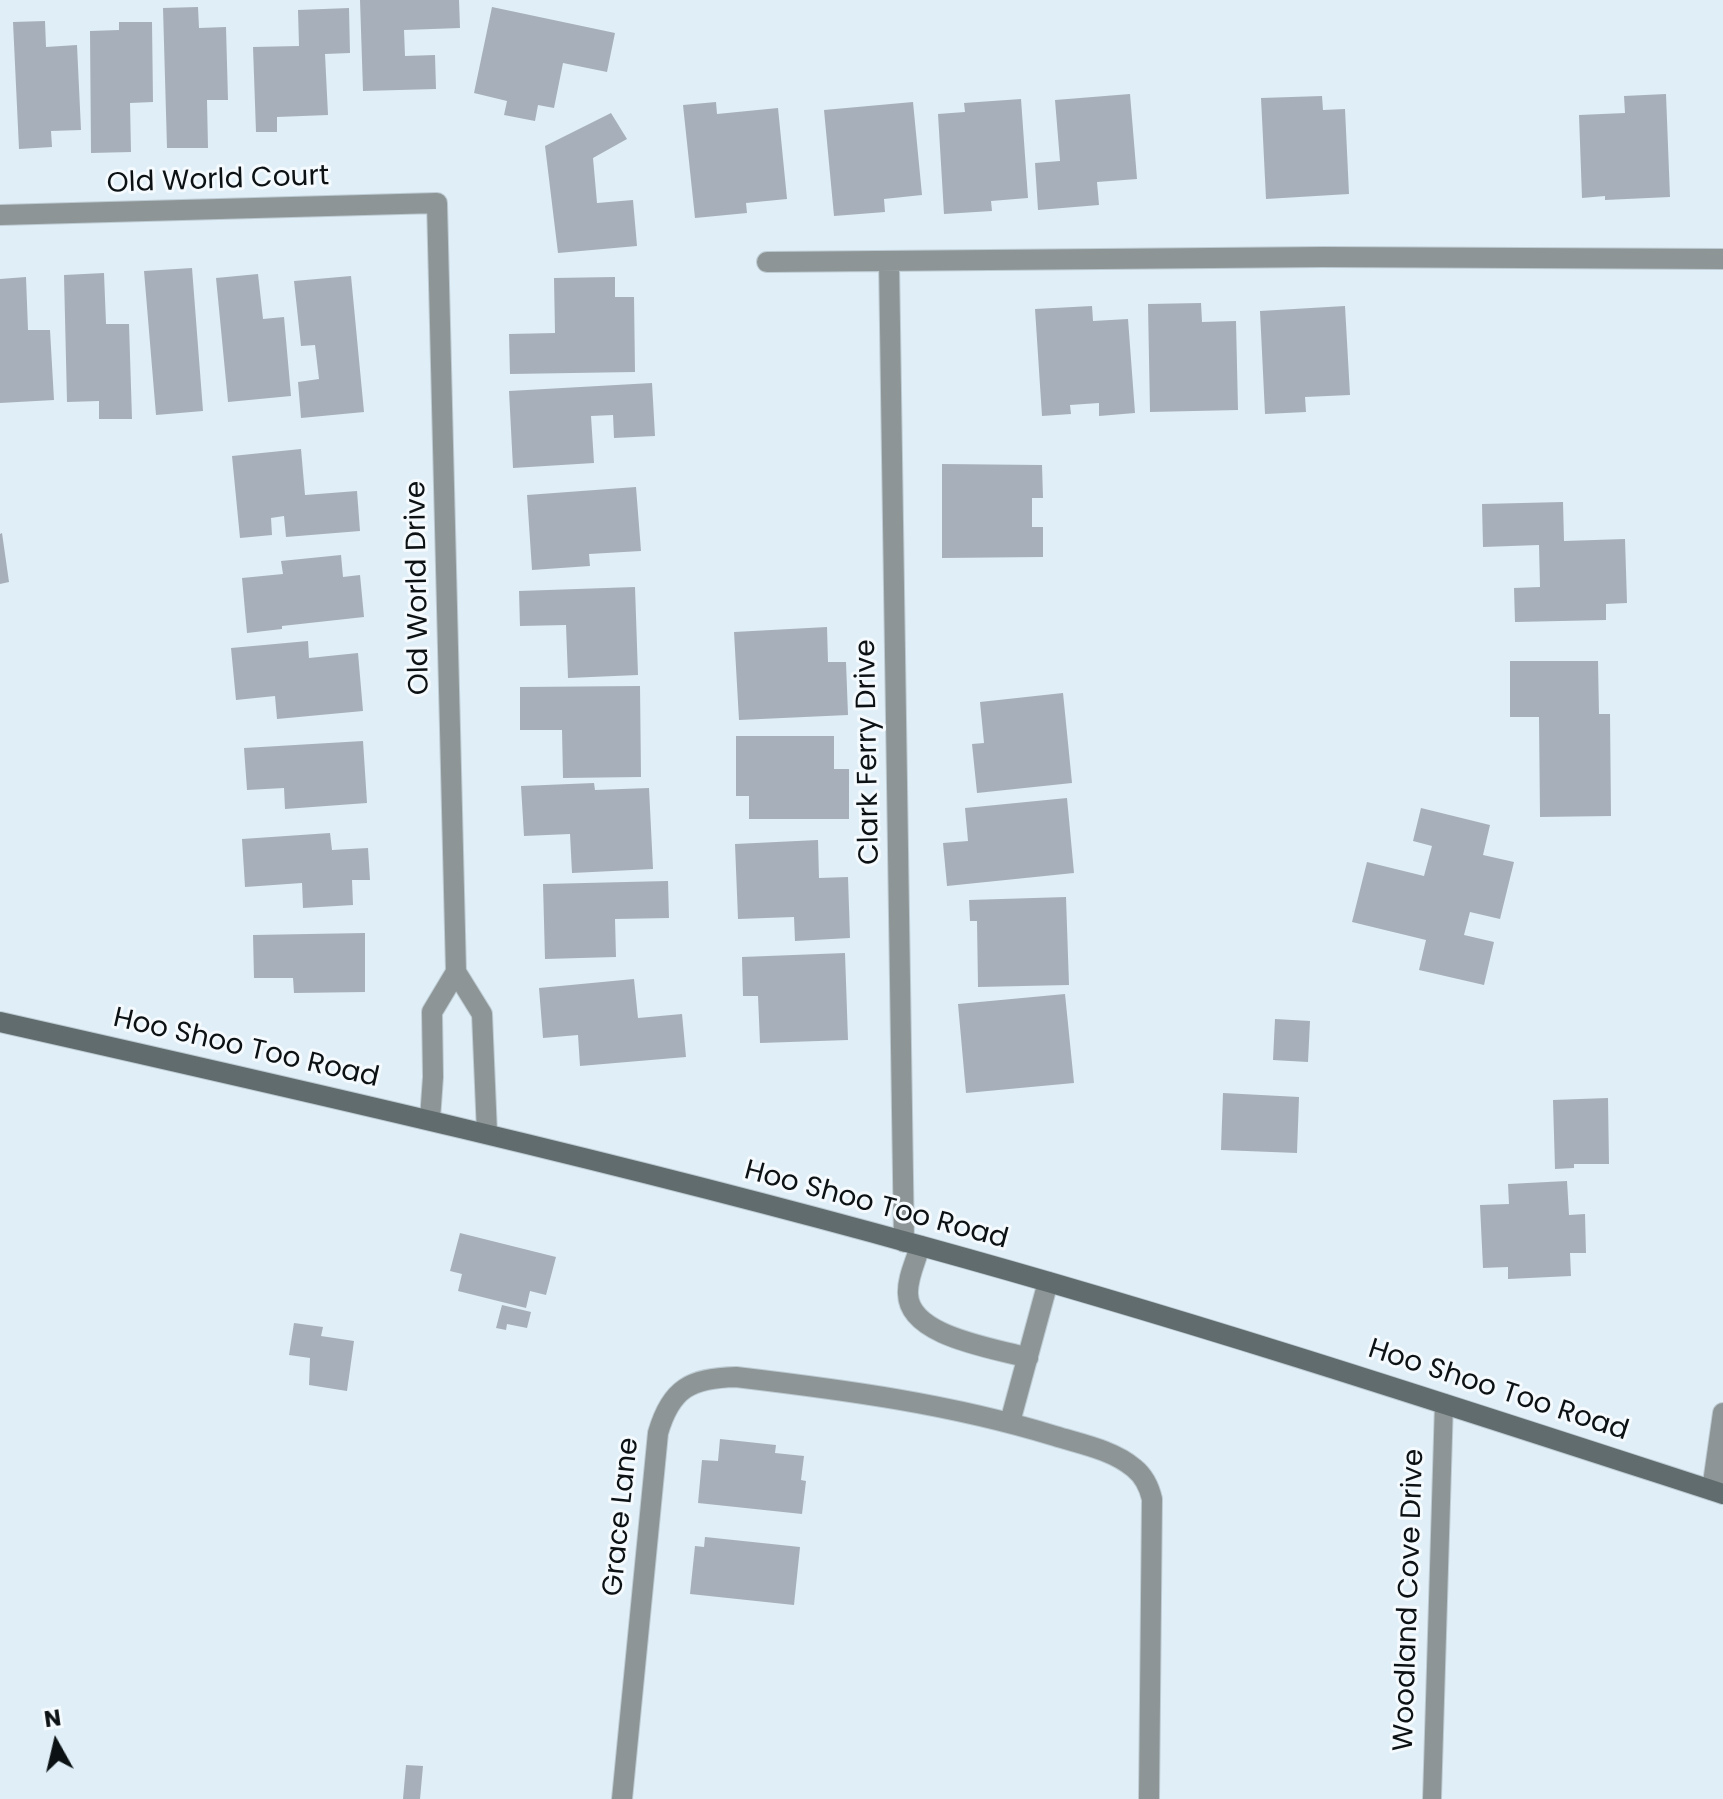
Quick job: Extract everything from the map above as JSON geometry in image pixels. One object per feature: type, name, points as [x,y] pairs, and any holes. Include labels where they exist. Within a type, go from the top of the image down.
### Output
[{"type":"street","name":"Old World Court","points":[[0,215],[437,203]]},
{"type":"street","name":"Old World Drive","points":[[437,203],[456,972]]},
{"type":"street","points":[[767,262],[1323,257],[1723,259]]},
{"type":"street","name":"Clark Ferry Drive","points":[[889,261],[912,1244],[907,1292],[916,1316],[938,1331],[1028,1358]]},
{"type":"street","points":[[430,1119],[432,1012],[456,972],[482,1014],[487,1133]]},
{"type":"street","name":"Hoo Shoo Too Road","points":[[0,1022],[430,1119],[912,1244],[1222,1332],[1718,1492]]},
{"type":"street","points":[[1010,1422],[1048,1282]]},
{"type":"street","name":"Grace Lane","points":[[622,1799],[658,1433],[663,1416],[681,1390],[713,1377],[736,1377],[915,1400],[1010,1422],[1118,1457],[1136,1469],[1148,1483],[1153,1523],[1149,1799]]},
{"type":"street","points":[[1718,1492],[1723,1413]]},
{"type":"lane","name":"Woodland Cove Drive","points":[[1432,1799],[1444,1403]]},
{"type":"building","points":[[360,0],[459,0],[460,28],[404,30],[405,56],[435,55],[436,89],[363,91]]},
{"type":"building","points":[[198,7],[199,28],[226,27],[228,100],[207,100],[208,148],[167,148],[163,8]]},
{"type":"building","points":[[492,7],[615,33],[607,72],[563,63],[554,108],[538,105],[535,121],[504,115],[507,101],[474,93]]},
{"type":"building","points":[[349,8],[350,53],[325,54],[328,115],[277,117],[277,132],[256,132],[253,47],[299,46],[298,10]]},
{"type":"building","points":[[45,21],[46,47],[77,45],[81,130],[51,131],[52,147],[19,149],[13,22]]},
{"type":"building","points":[[119,22],[152,22],[153,102],[130,103],[131,152],[91,153],[90,31],[119,30]]},
{"type":"building","points":[[1130,94],[1137,179],[1097,182],[1099,205],[1038,210],[1035,163],[1060,161],[1055,100]]},
{"type":"building","points":[[1666,94],[1670,197],[1582,198],[1579,115],[1625,113],[1624,96]]},
{"type":"building","points":[[1322,96],[1323,110],[1345,109],[1349,194],[1266,199],[1261,98]]},
{"type":"building","points":[[1021,99],[1028,198],[991,201],[992,211],[944,214],[938,114],[965,112],[964,103]]},
{"type":"building","points":[[716,102],[717,114],[778,108],[787,199],[746,203],[747,213],[695,218],[683,105]]},
{"type":"building","points":[[913,102],[922,195],[884,199],[885,212],[834,216],[824,110]]},
{"type":"building","points":[[611,113],[627,139],[593,158],[597,203],[633,200],[637,246],[558,253],[545,146]]},
{"type":"building","points":[[192,268],[203,411],[156,415],[144,271]]},
{"type":"building","points":[[104,273],[106,324],[129,324],[132,419],[99,419],[99,401],[67,402],[64,275]]},
{"type":"building","points":[[258,274],[263,319],[284,317],[291,396],[228,402],[216,278]]},
{"type":"building","points":[[351,276],[364,412],[301,418],[298,382],[319,379],[315,345],[301,346],[294,281]]},
{"type":"building","points":[[26,277],[28,330],[50,330],[54,400],[0,403],[0,279]]},
{"type":"building","points":[[615,277],[615,297],[634,297],[635,372],[510,374],[509,334],[555,333],[554,278]]},
{"type":"building","points":[[1201,303],[1202,322],[1236,321],[1238,410],[1150,412],[1148,304]]},
{"type":"building","points":[[1092,306],[1093,321],[1128,319],[1135,413],[1099,416],[1099,403],[1070,405],[1071,414],[1042,416],[1035,309]]},
{"type":"building","points":[[1345,306],[1350,395],[1305,397],[1306,412],[1265,414],[1260,311]]},
{"type":"building","points":[[652,383],[655,436],[614,438],[613,415],[591,416],[594,463],[513,468],[509,391]]},
{"type":"building","points":[[301,449],[305,495],[357,491],[360,531],[286,537],[284,516],[271,518],[272,535],[240,538],[232,456]]},
{"type":"building","points":[[942,464],[1042,465],[1043,498],[1032,498],[1032,527],[1043,527],[1043,557],[942,558]]},
{"type":"building","points":[[636,487],[641,551],[589,554],[590,566],[532,570],[527,495]]},
{"type":"building","points":[[1563,502],[1564,541],[1625,539],[1627,603],[1606,604],[1606,620],[1515,622],[1514,588],[1540,587],[1539,545],[1483,547],[1482,504]]},
{"type":"building","points":[[0,534],[9,582],[0,584]]},
{"type":"building","points":[[341,555],[343,577],[360,575],[364,617],[247,633],[242,578],[283,574],[281,561]]},
{"type":"building","points":[[635,587],[638,675],[568,678],[566,625],[520,626],[519,591]]},
{"type":"building","points":[[827,627],[828,662],[846,662],[848,715],[739,720],[734,632]]},
{"type":"building","points":[[308,641],[309,658],[358,653],[363,711],[277,719],[275,696],[236,700],[231,648]]},
{"type":"building","points":[[1510,661],[1598,661],[1599,714],[1610,714],[1611,816],[1540,817],[1539,717],[1510,717]]},
{"type":"building","points":[[640,686],[641,777],[563,778],[562,730],[520,730],[520,687]]},
{"type":"building","points":[[1063,693],[1072,783],[977,793],[972,744],[984,743],[980,702]]},
{"type":"building","points":[[736,736],[834,736],[834,769],[849,769],[849,819],[749,819],[749,796],[736,796]]},
{"type":"building","points":[[363,741],[367,803],[285,809],[284,788],[247,790],[244,748]]},
{"type":"building","points":[[594,783],[595,790],[649,788],[653,869],[572,873],[570,834],[524,836],[521,786]]},
{"type":"building","points":[[1067,798],[1074,873],[947,886],[943,843],[968,841],[965,808]]},
{"type":"building","points":[[1421,808],[1490,825],[1483,855],[1514,862],[1500,919],[1470,912],[1464,935],[1494,942],[1484,985],[1419,970],[1426,940],[1352,922],[1367,862],[1424,876],[1432,846],[1413,841]]},
{"type":"building","points":[[330,833],[332,850],[368,848],[370,880],[352,880],[353,905],[303,908],[302,883],[245,887],[242,839]]},
{"type":"building","points":[[818,840],[819,878],[848,877],[850,938],[795,941],[794,917],[738,919],[735,844]]},
{"type":"building","points":[[668,881],[669,918],[615,919],[616,957],[545,959],[543,884]]},
{"type":"building","points":[[1066,897],[1069,985],[978,987],[977,921],[970,921],[969,900]]},
{"type":"building","points":[[365,933],[365,992],[294,993],[293,978],[254,978],[253,935]]},
{"type":"building","points":[[845,953],[848,1040],[760,1043],[758,996],[743,996],[742,957]]},
{"type":"building","points":[[634,979],[638,1018],[682,1014],[686,1057],[580,1066],[578,1035],[543,1038],[539,988]]},
{"type":"building","points":[[1065,994],[1074,1083],[966,1093],[958,1004]]},
{"type":"building","points":[[1275,1019],[1310,1021],[1308,1062],[1273,1060]]},
{"type":"building","points":[[1223,1093],[1299,1097],[1297,1153],[1221,1150]]},
{"type":"building","points":[[1608,1098],[1609,1164],[1574,1164],[1574,1168],[1555,1169],[1553,1100]]},
{"type":"building","points":[[1567,1181],[1569,1215],[1585,1214],[1586,1253],[1570,1253],[1571,1276],[1508,1279],[1508,1267],[1483,1268],[1480,1205],[1509,1204],[1508,1184]]},
{"type":"building","points":[[460,1233],[556,1257],[546,1295],[530,1291],[526,1308],[458,1291],[462,1274],[450,1271]]},
{"type":"building","points":[[502,1305],[531,1312],[527,1328],[507,1324],[506,1330],[496,1328]]},
{"type":"building","points":[[294,1323],[323,1327],[321,1336],[354,1341],[347,1391],[309,1385],[310,1358],[289,1355]]},
{"type":"building","points":[[720,1439],[776,1445],[775,1453],[804,1456],[801,1480],[806,1481],[802,1514],[698,1503],[702,1460],[718,1461]]},
{"type":"building","points":[[705,1537],[800,1547],[794,1605],[690,1594],[695,1546],[704,1547]]},
{"type":"building","points":[[406,1765],[423,1766],[420,1799],[403,1799]]}]
